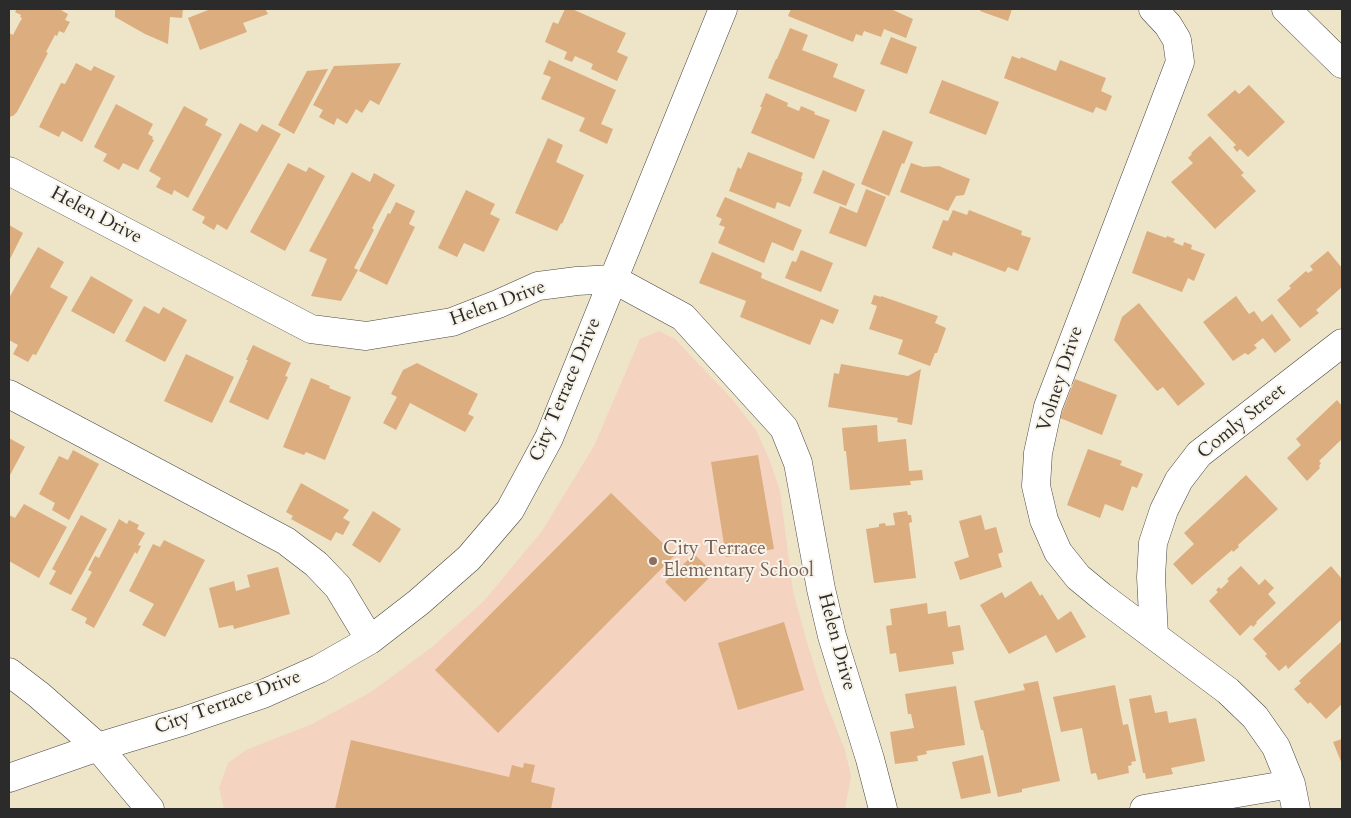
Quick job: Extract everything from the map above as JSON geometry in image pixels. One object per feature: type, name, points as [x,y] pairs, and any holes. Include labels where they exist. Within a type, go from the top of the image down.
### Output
[{"type":"street","name":"City Terrace Drive","points":[[9,778],[263,694],[319,669],[370,640],[419,602],[469,558],[510,510],[549,438],[722,9]]},
{"type":"street","name":"Volney Drive","points":[[1153,9],[1168,25],[1177,40],[1180,62],[1048,406],[1038,453],[1036,486],[1044,520],[1058,552],[1078,577],[1228,691],[1255,717],[1276,747],[1293,797]]},
{"type":"street","points":[[1286,9],[1342,64]]},
{"type":"street","name":"Helen Drive","points":[[9,171],[311,329],[366,336],[394,332],[452,322],[538,286],[613,279],[683,317],[784,428],[798,463],[821,589],[832,636],[870,759],[883,809]]},
{"type":"street","name":"Comly Street","points":[[1154,635],[1151,577],[1153,543],[1164,510],[1178,480],[1199,454],[1342,343]]},
{"type":"street","points":[[9,394],[286,541],[316,564],[338,587],[370,640]]},
{"type":"street","points":[[9,672],[40,695],[98,747],[150,809]]},
{"type":"street","points":[[1144,809],[1293,797]]},
{"type":"shaded area","name":"City Terrace Elementary School","points":[[659,331],[675,339],[732,399],[756,430],[770,461],[780,491],[793,591],[825,700],[845,750],[851,777],[845,809],[224,809],[219,788],[228,763],[246,750],[312,724],[371,692],[432,647],[483,602],[542,531],[594,446],[640,339]]},
{"type":"building","points":[[17,9],[59,9],[68,14],[65,20],[70,22],[64,33],[59,31],[57,36],[55,35],[46,52],[48,53],[17,112],[9,120],[9,33],[13,35],[22,18],[20,17],[21,15],[15,12]]},
{"type":"building","points":[[115,9],[183,9],[182,18],[170,17],[168,44],[145,34],[115,17]]},
{"type":"building","points":[[208,9],[265,9],[268,14],[243,23],[247,32],[200,50],[188,18]]},
{"type":"building","points":[[565,9],[572,9],[626,33],[617,52],[628,57],[617,81],[591,69],[593,64],[575,56],[572,62],[564,59],[567,52],[545,42],[553,22],[558,24]]},
{"type":"building","points":[[791,9],[893,9],[913,19],[906,38],[884,29],[881,37],[864,31],[862,36],[856,34],[853,42],[788,16]]},
{"type":"building","points":[[981,9],[1012,9],[1008,21],[980,11]]},
{"type":"building","points":[[790,28],[808,35],[802,50],[838,64],[833,77],[865,90],[856,112],[768,78]]},
{"type":"building","points":[[891,37],[917,47],[907,74],[880,64]]},
{"type":"building","points":[[1012,56],[1020,59],[1021,57],[1056,71],[1060,60],[1106,78],[1101,91],[1112,96],[1106,111],[1096,107],[1093,113],[1004,78]]},
{"type":"building","points":[[549,60],[616,90],[601,124],[613,129],[607,144],[579,131],[585,118],[541,99],[551,77],[543,74]]},
{"type":"building","points":[[76,63],[91,71],[94,66],[115,76],[82,142],[62,131],[59,137],[39,127],[61,83],[65,84]]},
{"type":"building","points":[[401,63],[379,105],[370,100],[362,113],[356,109],[347,124],[337,118],[334,125],[319,117],[323,110],[313,105],[334,66]]},
{"type":"building","points":[[328,69],[294,134],[278,125],[307,71]]},
{"type":"building","points":[[942,80],[999,102],[986,135],[929,113]]},
{"type":"building","points":[[1249,85],[1285,122],[1248,157],[1240,149],[1237,152],[1233,147],[1236,145],[1207,115],[1235,90],[1239,94]]},
{"type":"building","points":[[766,93],[788,103],[787,106],[799,111],[801,106],[815,112],[814,114],[830,120],[814,159],[751,133]]},
{"type":"building","points":[[116,104],[153,124],[148,134],[154,140],[138,170],[123,163],[119,170],[103,161],[107,154],[94,147]]},
{"type":"building","points":[[184,106],[208,119],[205,125],[222,134],[188,198],[174,190],[172,195],[156,187],[161,178],[149,171]]},
{"type":"building","points":[[240,123],[257,132],[262,124],[281,134],[227,230],[217,224],[214,230],[202,223],[205,217],[192,210]]},
{"type":"building","points":[[883,130],[913,142],[904,164],[902,163],[889,196],[861,184]]},
{"type":"building","points":[[1210,136],[1244,173],[1241,175],[1256,191],[1215,229],[1171,182],[1193,163],[1188,158],[1191,153]]},
{"type":"building","points":[[548,138],[563,145],[556,162],[584,175],[557,231],[515,213]]},
{"type":"building","points":[[748,152],[803,173],[790,207],[777,202],[775,209],[729,191],[738,167],[741,169]]},
{"type":"building","points":[[288,163],[306,172],[309,167],[325,176],[285,251],[250,232]]},
{"type":"building","points":[[911,163],[923,167],[939,166],[970,179],[964,195],[956,196],[948,211],[900,192]]},
{"type":"building","points":[[823,170],[855,184],[846,206],[813,193]]},
{"type":"building","points":[[352,172],[370,182],[374,173],[395,185],[372,228],[374,230],[354,268],[358,270],[341,301],[311,296],[327,259],[309,251]]},
{"type":"building","points":[[866,189],[886,197],[866,247],[829,233],[840,206],[857,213]]},
{"type":"building","points":[[466,190],[495,204],[490,214],[500,219],[484,252],[464,243],[457,257],[438,248]]},
{"type":"building","points":[[725,197],[802,230],[793,251],[772,242],[764,263],[718,243],[725,227],[719,225],[722,219],[716,216]]},
{"type":"building","points":[[396,202],[415,211],[409,224],[415,227],[387,285],[359,271],[388,213],[390,214]]},
{"type":"building","points":[[953,210],[967,215],[969,210],[1022,231],[1021,235],[1031,238],[1018,271],[1008,267],[1005,272],[953,252],[952,256],[932,248],[943,220],[948,221]]},
{"type":"building","points":[[9,225],[23,233],[9,261]]},
{"type":"building","points":[[1147,231],[1166,238],[1167,236],[1175,239],[1173,242],[1183,246],[1184,242],[1192,245],[1191,249],[1205,254],[1194,281],[1188,278],[1182,292],[1132,273]]},
{"type":"building","points":[[38,247],[64,262],[50,287],[68,297],[36,355],[33,354],[28,362],[13,354],[18,345],[9,340],[9,298]]},
{"type":"building","points":[[801,250],[833,263],[821,292],[785,278],[792,261],[796,262]]},
{"type":"building","points":[[1328,251],[1342,268],[1342,287],[1316,310],[1319,313],[1300,328],[1277,300],[1306,271],[1308,273],[1313,270],[1310,266]]},
{"type":"building","points":[[712,252],[762,273],[761,278],[839,310],[833,324],[821,319],[810,345],[740,317],[746,301],[699,283]]},
{"type":"building","points":[[91,276],[133,300],[114,334],[71,311]]},
{"type":"building","points":[[874,295],[938,316],[935,323],[946,328],[930,366],[898,354],[903,340],[869,329],[877,306],[871,304]]},
{"type":"building","points":[[1236,296],[1249,314],[1254,311],[1262,322],[1272,314],[1291,340],[1275,353],[1263,338],[1254,345],[1257,348],[1248,355],[1245,353],[1233,361],[1203,322]]},
{"type":"building","points":[[1139,303],[1205,384],[1178,406],[1163,387],[1157,391],[1114,340],[1122,317]]},
{"type":"building","points":[[144,306],[159,314],[163,307],[187,320],[165,362],[125,341]]},
{"type":"building","points":[[253,345],[291,363],[285,376],[288,377],[268,420],[229,402]]},
{"type":"building","points":[[186,354],[234,377],[212,423],[164,401]]},
{"type":"building","points":[[417,363],[478,394],[468,414],[474,417],[465,432],[410,403],[396,430],[383,423],[397,397],[391,394],[403,370]]},
{"type":"building","points":[[841,364],[908,376],[921,369],[912,425],[897,422],[898,418],[828,407],[834,373],[839,374]]},
{"type":"building","points":[[311,378],[351,397],[325,460],[306,452],[304,455],[283,447]]},
{"type":"building","points":[[1075,379],[1117,395],[1102,435],[1060,418]]},
{"type":"building","points":[[1337,400],[1342,406],[1342,439],[1319,461],[1321,463],[1320,468],[1307,481],[1287,458],[1301,445],[1296,439]]},
{"type":"building","points":[[877,425],[878,442],[906,439],[909,471],[922,470],[923,480],[910,481],[911,485],[850,490],[842,428]]},
{"type":"building","points":[[9,438],[25,447],[9,477]]},
{"type":"building","points":[[1088,449],[1122,461],[1120,465],[1143,474],[1137,488],[1132,486],[1123,511],[1105,504],[1100,518],[1067,505]]},
{"type":"building","points":[[73,450],[99,464],[69,520],[52,510],[55,503],[39,494],[59,456],[68,460]]},
{"type":"building","points":[[758,455],[774,549],[726,557],[711,462]]},
{"type":"building","points":[[1246,475],[1278,509],[1238,545],[1239,547],[1233,552],[1232,550],[1192,585],[1173,564],[1194,544],[1184,533]]},
{"type":"building","points":[[301,483],[349,510],[343,518],[350,522],[343,535],[336,532],[331,541],[291,519],[293,516],[286,512]]},
{"type":"building","points":[[611,493],[675,555],[498,733],[435,670]]},
{"type":"building","points":[[24,504],[67,527],[39,578],[9,561],[9,515],[15,518]]},
{"type":"building","points":[[373,511],[401,529],[380,563],[352,545]]},
{"type":"building","points":[[907,511],[908,515],[911,515],[912,522],[909,523],[916,578],[874,583],[866,529],[879,527],[879,524],[885,523],[886,526],[895,525],[893,513]]},
{"type":"building","points":[[81,515],[107,529],[71,595],[49,584],[56,571],[52,569]]},
{"type":"building","points":[[981,515],[985,530],[996,527],[1003,552],[998,554],[1002,567],[960,580],[954,562],[969,557],[959,521]]},
{"type":"building","points":[[119,519],[127,524],[129,520],[139,525],[137,529],[145,533],[138,545],[141,546],[137,554],[135,552],[94,628],[85,623],[87,618],[71,610],[92,572],[88,570],[95,556],[99,558]]},
{"type":"building","points":[[164,540],[205,560],[165,637],[142,625],[154,604],[129,591],[153,544],[160,547]]},
{"type":"building","points":[[694,554],[714,573],[685,602],[665,582]]},
{"type":"building","points":[[1241,566],[1259,585],[1265,579],[1274,588],[1268,594],[1276,603],[1253,627],[1251,625],[1240,636],[1209,601],[1218,592],[1216,590],[1219,587],[1221,589],[1229,581],[1227,579]]},
{"type":"building","points":[[1331,566],[1342,579],[1342,619],[1288,669],[1286,665],[1279,671],[1253,639]]},
{"type":"building","points":[[278,567],[290,614],[234,629],[233,625],[219,628],[209,588],[234,581],[236,591],[250,587],[247,575]]},
{"type":"building","points":[[1031,581],[1040,596],[1042,594],[1058,620],[1071,611],[1086,637],[1056,653],[1046,635],[1009,654],[980,605],[1002,592],[1005,598]]},
{"type":"building","points":[[927,603],[928,614],[946,611],[948,627],[960,625],[964,650],[952,652],[954,664],[899,672],[896,653],[890,654],[886,626],[892,625],[890,609]]},
{"type":"building","points":[[784,622],[804,690],[738,710],[718,643]]},
{"type":"building","points":[[1342,641],[1342,704],[1326,719],[1294,689],[1301,683],[1299,681]]},
{"type":"building","points":[[1038,681],[1060,781],[1022,789],[1022,792],[998,797],[983,730],[981,730],[974,701],[1025,690],[1023,684]]},
{"type":"building","points":[[1115,685],[1123,725],[1128,724],[1136,761],[1131,762],[1132,765],[1128,766],[1129,773],[1098,780],[1096,773],[1091,774],[1082,728],[1061,732],[1053,697]]},
{"type":"building","points":[[956,686],[965,745],[926,751],[927,754],[917,756],[918,761],[895,764],[890,732],[914,728],[911,714],[908,714],[905,694]]},
{"type":"building","points":[[1151,695],[1155,713],[1167,711],[1169,723],[1196,718],[1205,761],[1171,768],[1173,774],[1146,779],[1145,773],[1143,773],[1129,699]]},
{"type":"building","points":[[1342,739],[1342,764],[1333,742]]},
{"type":"building","points":[[351,740],[509,777],[512,765],[523,768],[524,763],[535,765],[531,782],[555,788],[551,809],[335,809]]},
{"type":"building","points":[[983,755],[991,793],[961,799],[952,762]]},
{"type":"place","name":"City Terrace Elementary School","points":[[653,561]]}]
